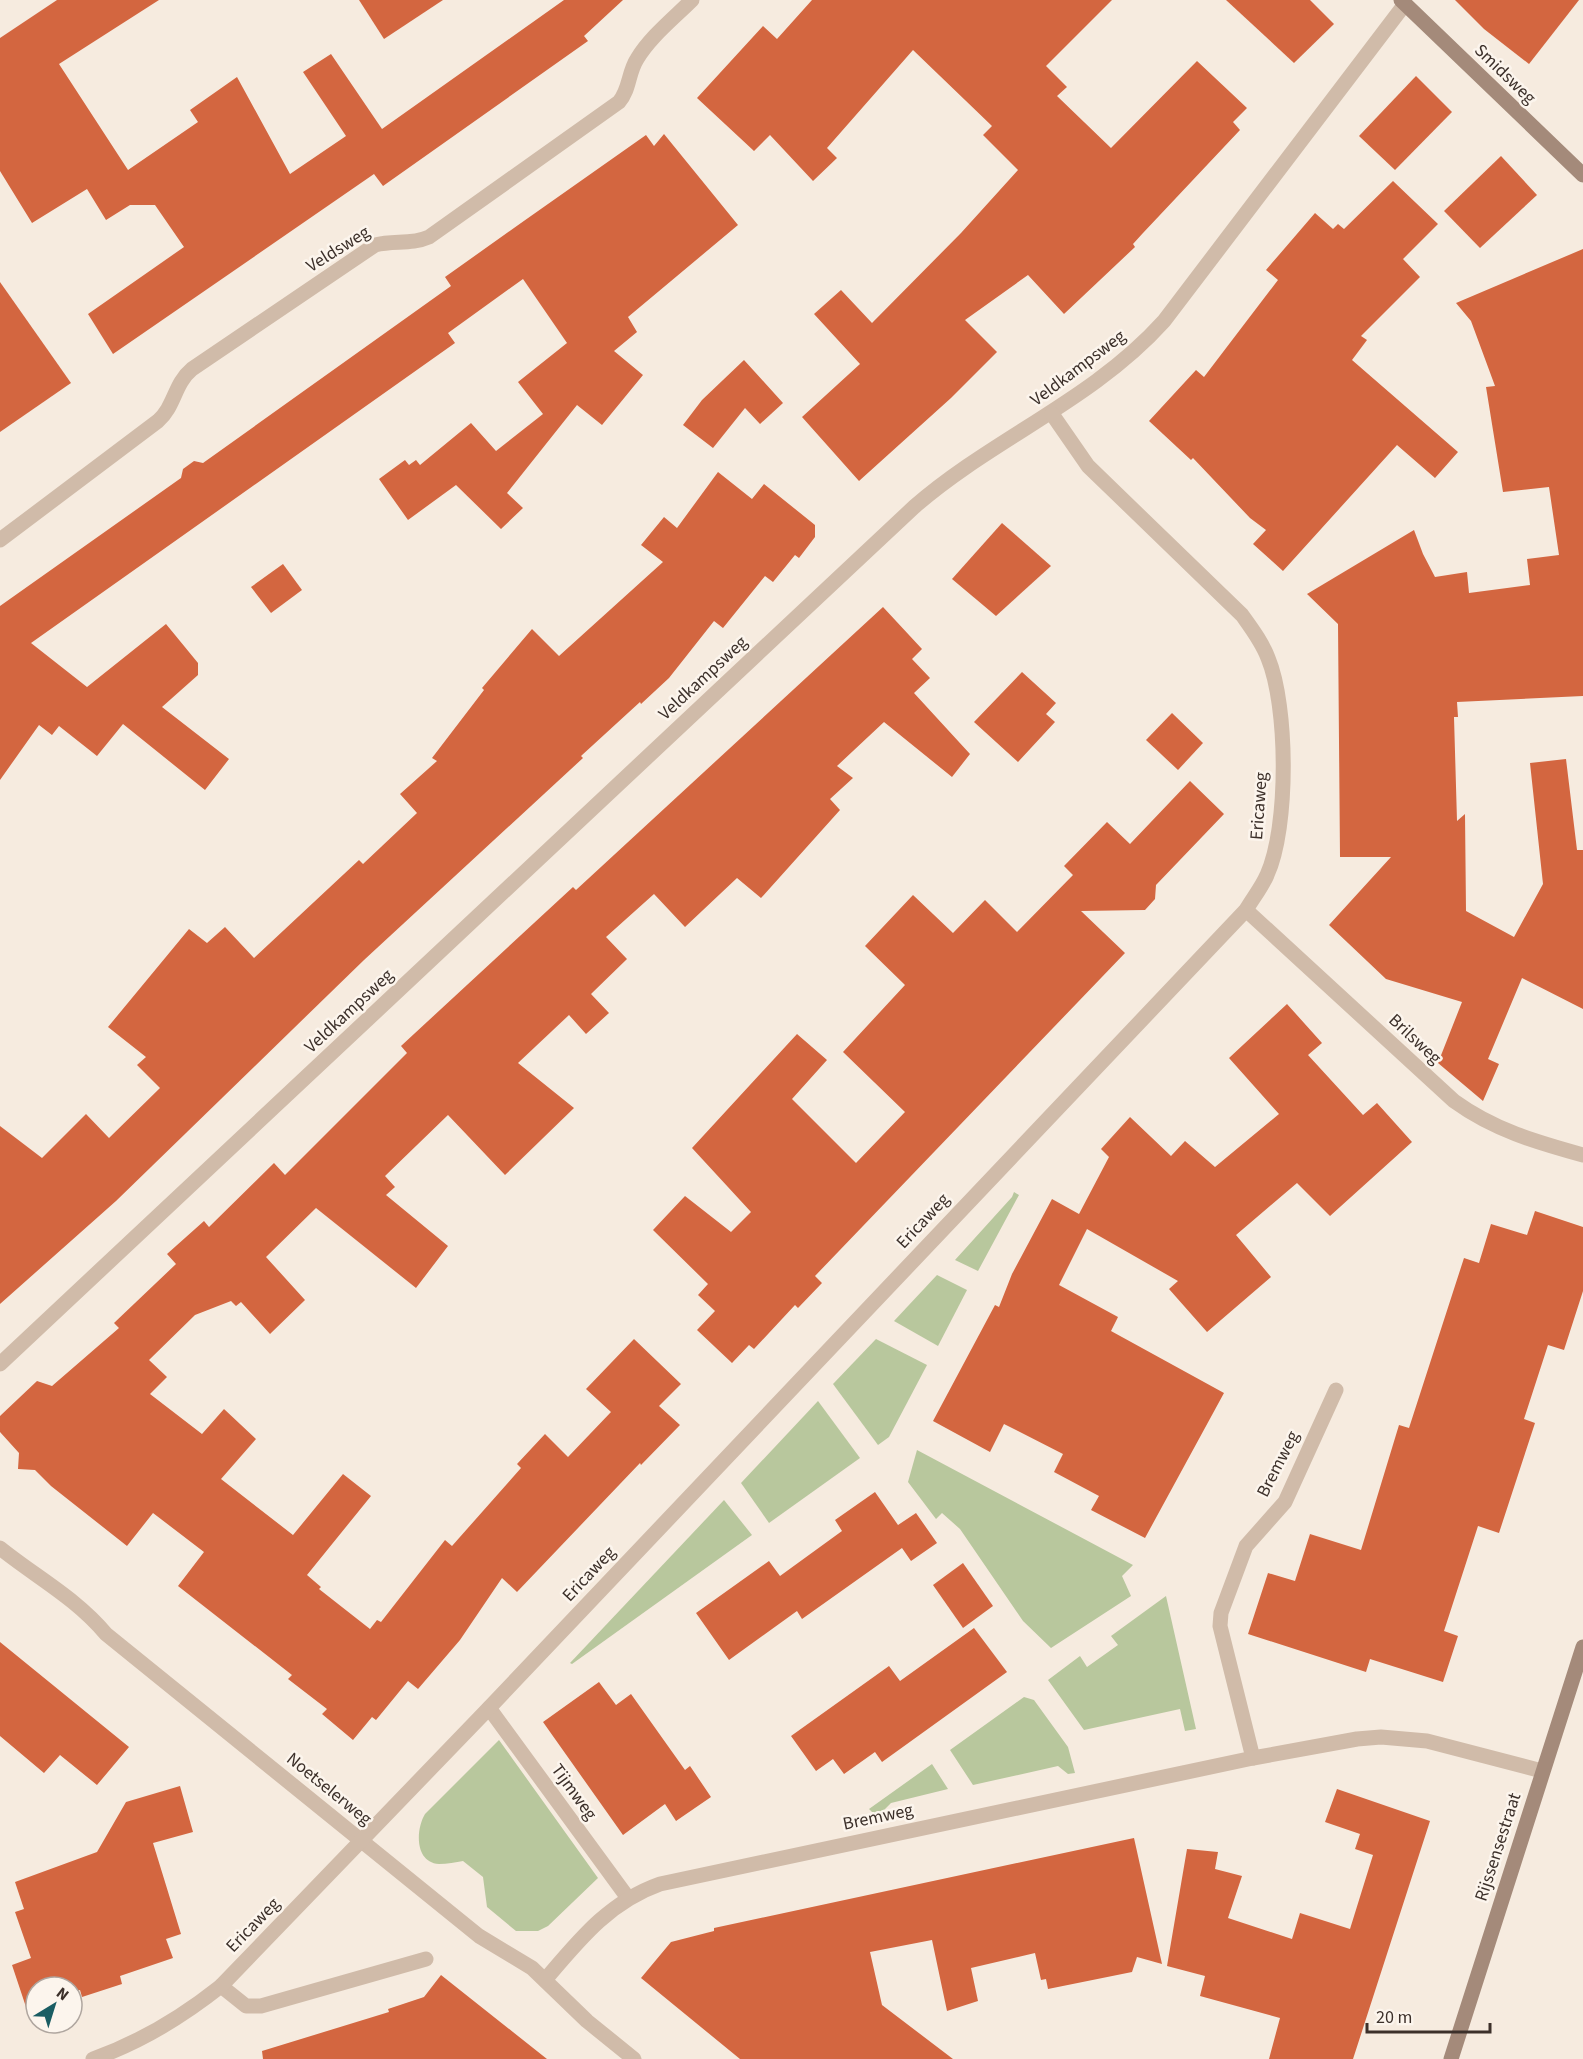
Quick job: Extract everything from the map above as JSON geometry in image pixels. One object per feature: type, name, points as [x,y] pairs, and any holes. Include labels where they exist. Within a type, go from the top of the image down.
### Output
[{"type":"main road","name":"Smidsweg","points":[[1403,2],[1583,175]]},
{"type":"main road","name":"Rijssensestraat","points":[[1451,2059],[1583,1647]]},
{"type":"street","name":"Veldsweg","points":[[0,540],[158,421],[169,409],[180,381],[192,369],[375,245],[387,242],[410,243],[429,237],[619,102],[627,91],[633,67],[640,54],[692,0]]},
{"type":"street","name":"Veldkampsweg","points":[[0,1364],[914,507],[979,458],[1052,414],[1121,363],[1164,321],[1403,2]]},
{"type":"street","name":"Ericaweg","points":[[93,2059],[154,2032],[190,2011],[221,1986],[489,1708],[1245,909],[1267,875],[1279,831],[1282,803],[1280,701],[1269,659],[1259,638],[1242,615],[1088,466],[1052,414]]},
{"type":"street","name":"Brilsweg","points":[[1245,909],[1454,1101],[1480,1120],[1506,1132],[1583,1155]]},
{"type":"street","name":"Bremweg","points":[[1253,1758],[1220,1626],[1221,1613],[1246,1546],[1285,1502],[1336,1390]]},
{"type":"street","name":"Noetselerweg","points":[[0,1548],[71,1599],[89,1614],[106,1634],[479,1936],[532,1968],[587,2021],[634,2059]]},
{"type":"street","name":"Tijmweg","points":[[489,1708],[628,1898]]},
{"type":"street","name":"Bremweg","points":[[545,1980],[591,1926],[628,1898],[660,1884],[1253,1758],[1357,1739],[1404,1737],[1446,1745],[1542,1771]]},
{"type":"street","points":[[221,1986],[246,2006],[261,2006],[426,1959]]},
{"type":"green space","points":[[1014,1192],[1019,1195],[978,1271],[955,1260],[1012,1197]]},
{"type":"green space","points":[[937,1275],[967,1290],[938,1346],[894,1321]]},
{"type":"green space","points":[[876,1339],[927,1365],[889,1437],[878,1445],[833,1384]]},
{"type":"green space","points":[[818,1401],[860,1458],[769,1523],[741,1483]]},
{"type":"green space","points":[[917,1450],[1133,1565],[1122,1576],[1131,1596],[1051,1648],[1023,1621],[960,1529],[942,1513],[936,1519],[908,1482]]},
{"type":"green space","points":[[724,1500],[752,1535],[572,1664],[570,1663]]},
{"type":"green space","points":[[1166,1596],[1196,1729],[1185,1731],[1180,1709],[1084,1730],[1048,1680],[1080,1656],[1087,1667],[1118,1645],[1111,1636]]},
{"type":"green space","points":[[1024,1697],[1034,1700],[1068,1747],[1075,1773],[1068,1774],[1058,1766],[973,1785],[950,1750]]},
{"type":"green space","points":[[499,1740],[598,1878],[548,1926],[538,1931],[516,1931],[487,1907],[483,1877],[463,1861],[439,1864],[431,1862],[421,1851],[419,1844],[420,1828],[425,1814]]},
{"type":"green space","points":[[932,1764],[948,1789],[891,1803],[877,1817],[869,1809]]},
{"type":"building","points":[[57,0],[159,0],[59,64],[128,170],[198,122],[190,110],[237,77],[290,174],[346,136],[303,72],[331,54],[382,129],[564,0],[623,0],[584,36],[588,41],[383,186],[374,174],[113,354],[88,314],[184,247],[155,205],[130,205],[106,220],[87,189],[32,223],[0,171],[0,38]]},
{"type":"building","points":[[359,0],[443,0],[384,39]]},
{"type":"building","points":[[812,0],[1112,0],[1046,66],[1067,87],[1057,96],[1111,148],[1197,61],[1247,108],[1233,122],[1240,130],[1133,244],[1135,247],[1064,314],[1028,275],[965,320],[997,352],[951,398],[859,481],[802,417],[860,364],[814,314],[841,290],[872,323],[961,233],[1018,170],[983,135],[992,126],[913,50],[827,148],[837,158],[813,181],[770,135],[754,151],[697,98],[763,26],[777,39]]},
{"type":"building","points":[[1226,0],[1310,0],[1334,24],[1294,63]]},
{"type":"building","points":[[1455,0],[1579,0],[1529,64],[1484,29]]},
{"type":"building","points":[[1416,76],[1452,112],[1395,170],[1359,136]]},
{"type":"building","points":[[664,134],[738,225],[628,317],[637,332],[614,351],[643,375],[602,425],[577,405],[507,493],[523,508],[501,529],[456,485],[408,520],[379,479],[405,460],[409,465],[416,460],[420,465],[471,423],[496,451],[543,414],[518,382],[567,343],[523,279],[448,333],[455,343],[31,643],[87,687],[166,624],[198,663],[198,675],[162,707],[229,759],[205,790],[123,724],[97,756],[59,726],[52,735],[39,725],[0,780],[0,606],[181,478],[183,469],[194,461],[203,463],[451,286],[445,277],[646,135],[654,146]]},
{"type":"building","points":[[1501,156],[1537,195],[1480,248],[1444,211]]},
{"type":"building","points":[[1393,181],[1438,224],[1403,259],[1420,277],[1361,336],[1367,340],[1352,360],[1458,452],[1435,478],[1397,445],[1283,571],[1253,544],[1266,530],[1250,518],[1193,458],[1191,460],[1149,421],[1196,370],[1204,377],[1278,280],[1266,270],[1315,213],[1333,229],[1338,224],[1344,229]]},
{"type":"building","points":[[1583,249],[1583,696],[1457,702],[1458,717],[1454,717],[1457,821],[1465,814],[1466,911],[1514,937],[1543,884],[1530,763],[1566,759],[1577,850],[1583,850],[1583,1009],[1522,978],[1488,1059],[1499,1064],[1483,1101],[1438,1063],[1462,1002],[1386,979],[1329,925],[1391,857],[1340,857],[1338,624],[1307,594],[1414,530],[1435,577],[1467,572],[1469,593],[1530,585],[1527,559],[1559,555],[1549,487],[1503,492],[1486,387],[1495,386],[1471,321],[1456,303]]},
{"type":"building","points":[[0,282],[71,383],[0,432]]},
{"type":"building","points":[[744,360],[783,403],[760,424],[745,408],[713,448],[683,425],[702,400]]},
{"type":"building","points":[[718,472],[752,499],[764,484],[815,525],[815,537],[799,558],[795,555],[773,582],[765,576],[723,628],[714,621],[669,678],[581,756],[583,758],[364,960],[116,1201],[0,1304],[0,1126],[42,1158],[86,1114],[109,1138],[160,1088],[137,1065],[146,1057],[108,1027],[189,929],[207,943],[225,927],[254,958],[359,860],[363,864],[417,813],[400,794],[437,761],[432,758],[484,690],[482,688],[532,629],[559,656],[663,562],[641,545],[664,517],[677,528]]},
{"type":"building","points":[[1002,523],[1051,566],[996,616],[952,579]]},
{"type":"building","points":[[283,564],[302,590],[271,613],[251,587]]},
{"type":"building","points":[[883,607],[922,649],[912,659],[930,678],[914,693],[970,754],[952,777],[884,722],[837,766],[853,778],[830,799],[840,810],[761,898],[737,878],[685,927],[654,894],[606,937],[627,959],[591,994],[609,1013],[586,1034],[569,1015],[518,1063],[574,1108],[505,1175],[448,1115],[385,1176],[395,1187],[386,1195],[448,1246],[416,1288],[316,1208],[266,1257],[305,1300],[270,1334],[241,1302],[236,1306],[231,1301],[195,1315],[149,1360],[167,1377],[150,1394],[202,1434],[224,1409],[256,1439],[221,1479],[293,1535],[343,1474],[371,1496],[307,1575],[321,1587],[319,1589],[370,1629],[377,1620],[381,1622],[445,1540],[452,1546],[521,1468],[517,1464],[545,1434],[568,1457],[611,1412],[586,1389],[634,1339],[681,1384],[659,1406],[680,1425],[641,1465],[640,1463],[517,1592],[502,1578],[460,1640],[418,1689],[408,1681],[376,1720],[372,1717],[353,1740],[322,1714],[327,1709],[288,1679],[292,1675],[178,1586],[204,1552],[153,1513],[127,1546],[51,1486],[35,1470],[18,1469],[19,1453],[0,1432],[0,1416],[37,1381],[52,1386],[119,1328],[114,1323],[176,1264],[167,1254],[204,1221],[209,1227],[274,1163],[285,1175],[407,1053],[401,1046],[573,887],[576,890]]},
{"type":"building","points":[[1022,672],[1056,703],[1046,714],[1055,722],[1018,762],[974,722]]},
{"type":"building","points":[[1172,713],[1203,743],[1178,770],[1146,740]]},
{"type":"building","points":[[1190,781],[1224,814],[1156,885],[1155,899],[1145,910],[1081,911],[1125,953],[815,1276],[822,1283],[798,1308],[795,1305],[754,1349],[749,1345],[732,1363],[697,1330],[715,1311],[698,1295],[708,1284],[653,1230],[685,1196],[731,1232],[751,1212],[692,1148],[797,1034],[827,1060],[792,1099],[856,1163],[905,1112],[843,1052],[905,985],[865,946],[913,895],[953,933],[985,900],[1017,932],[1073,875],[1064,866],[1107,822],[1130,844]]},
{"type":"building","points":[[1287,1004],[1322,1043],[1308,1055],[1363,1115],[1377,1103],[1412,1142],[1330,1216],[1297,1183],[1236,1235],[1271,1277],[1207,1332],[1169,1289],[1178,1281],[1087,1229],[1059,1285],[1118,1317],[1111,1331],[1224,1393],[1145,1538],[1091,1510],[1099,1496],[1054,1472],[1063,1454],[1004,1424],[990,1452],[933,1421],[995,1305],[999,1307],[1012,1274],[1052,1199],[1079,1214],[1109,1157],[1101,1149],[1130,1117],[1171,1156],[1185,1141],[1215,1167],[1279,1114],[1229,1058]]},
{"type":"building","points":[[1535,1211],[1583,1227],[1583,1291],[1564,1350],[1548,1345],[1524,1419],[1535,1423],[1499,1533],[1478,1526],[1444,1631],[1458,1636],[1443,1682],[1370,1659],[1366,1672],[1248,1634],[1268,1573],[1295,1581],[1310,1534],[1361,1550],[1399,1425],[1409,1428],[1464,1258],[1479,1263],[1491,1224],[1527,1235]]},
{"type":"building","points":[[875,1492],[898,1525],[916,1513],[937,1543],[911,1561],[902,1548],[802,1619],[797,1611],[729,1660],[696,1613],[769,1561],[780,1576],[842,1531],[835,1520]]},
{"type":"building","points":[[963,1563],[993,1606],[963,1628],[933,1585]]},
{"type":"building","points":[[974,1628],[1007,1672],[882,1762],[875,1752],[844,1774],[833,1759],[816,1771],[791,1736],[889,1666],[900,1681]]},
{"type":"building","points":[[0,1642],[129,1747],[97,1785],[60,1755],[44,1773],[0,1736]]},
{"type":"building","points":[[599,1682],[616,1705],[631,1694],[685,1770],[690,1766],[711,1797],[676,1821],[665,1804],[623,1835],[543,1722]]},
{"type":"building","points":[[180,1786],[193,1832],[153,1843],[181,1934],[166,1939],[173,1958],[120,1976],[122,1984],[84,1996],[84,1975],[24,1975],[24,2001],[12,1965],[31,1958],[15,1912],[24,1909],[15,1882],[97,1852],[126,1802]]},
{"type":"building","points":[[1337,1789],[1430,1821],[1353,2059],[1269,2059],[1280,2018],[1200,1996],[1205,1976],[1167,1966],[1187,1849],[1218,1852],[1215,1869],[1242,1876],[1228,1918],[1292,1939],[1300,1913],[1350,1929],[1373,1855],[1355,1849],[1360,1834],[1325,1822]]},
{"type":"building","points":[[1134,1838],[1162,1964],[1137,1957],[1132,1972],[1048,1989],[1046,1979],[1041,1980],[1035,1953],[971,1968],[978,2001],[947,2011],[932,1940],[870,1952],[882,2005],[953,2059],[740,2059],[641,1978],[671,1942],[714,1931],[714,1928]]},
{"type":"building","points":[[441,1975],[547,2059],[263,2059],[262,2051],[389,2012],[388,2009],[424,1997]]}]
